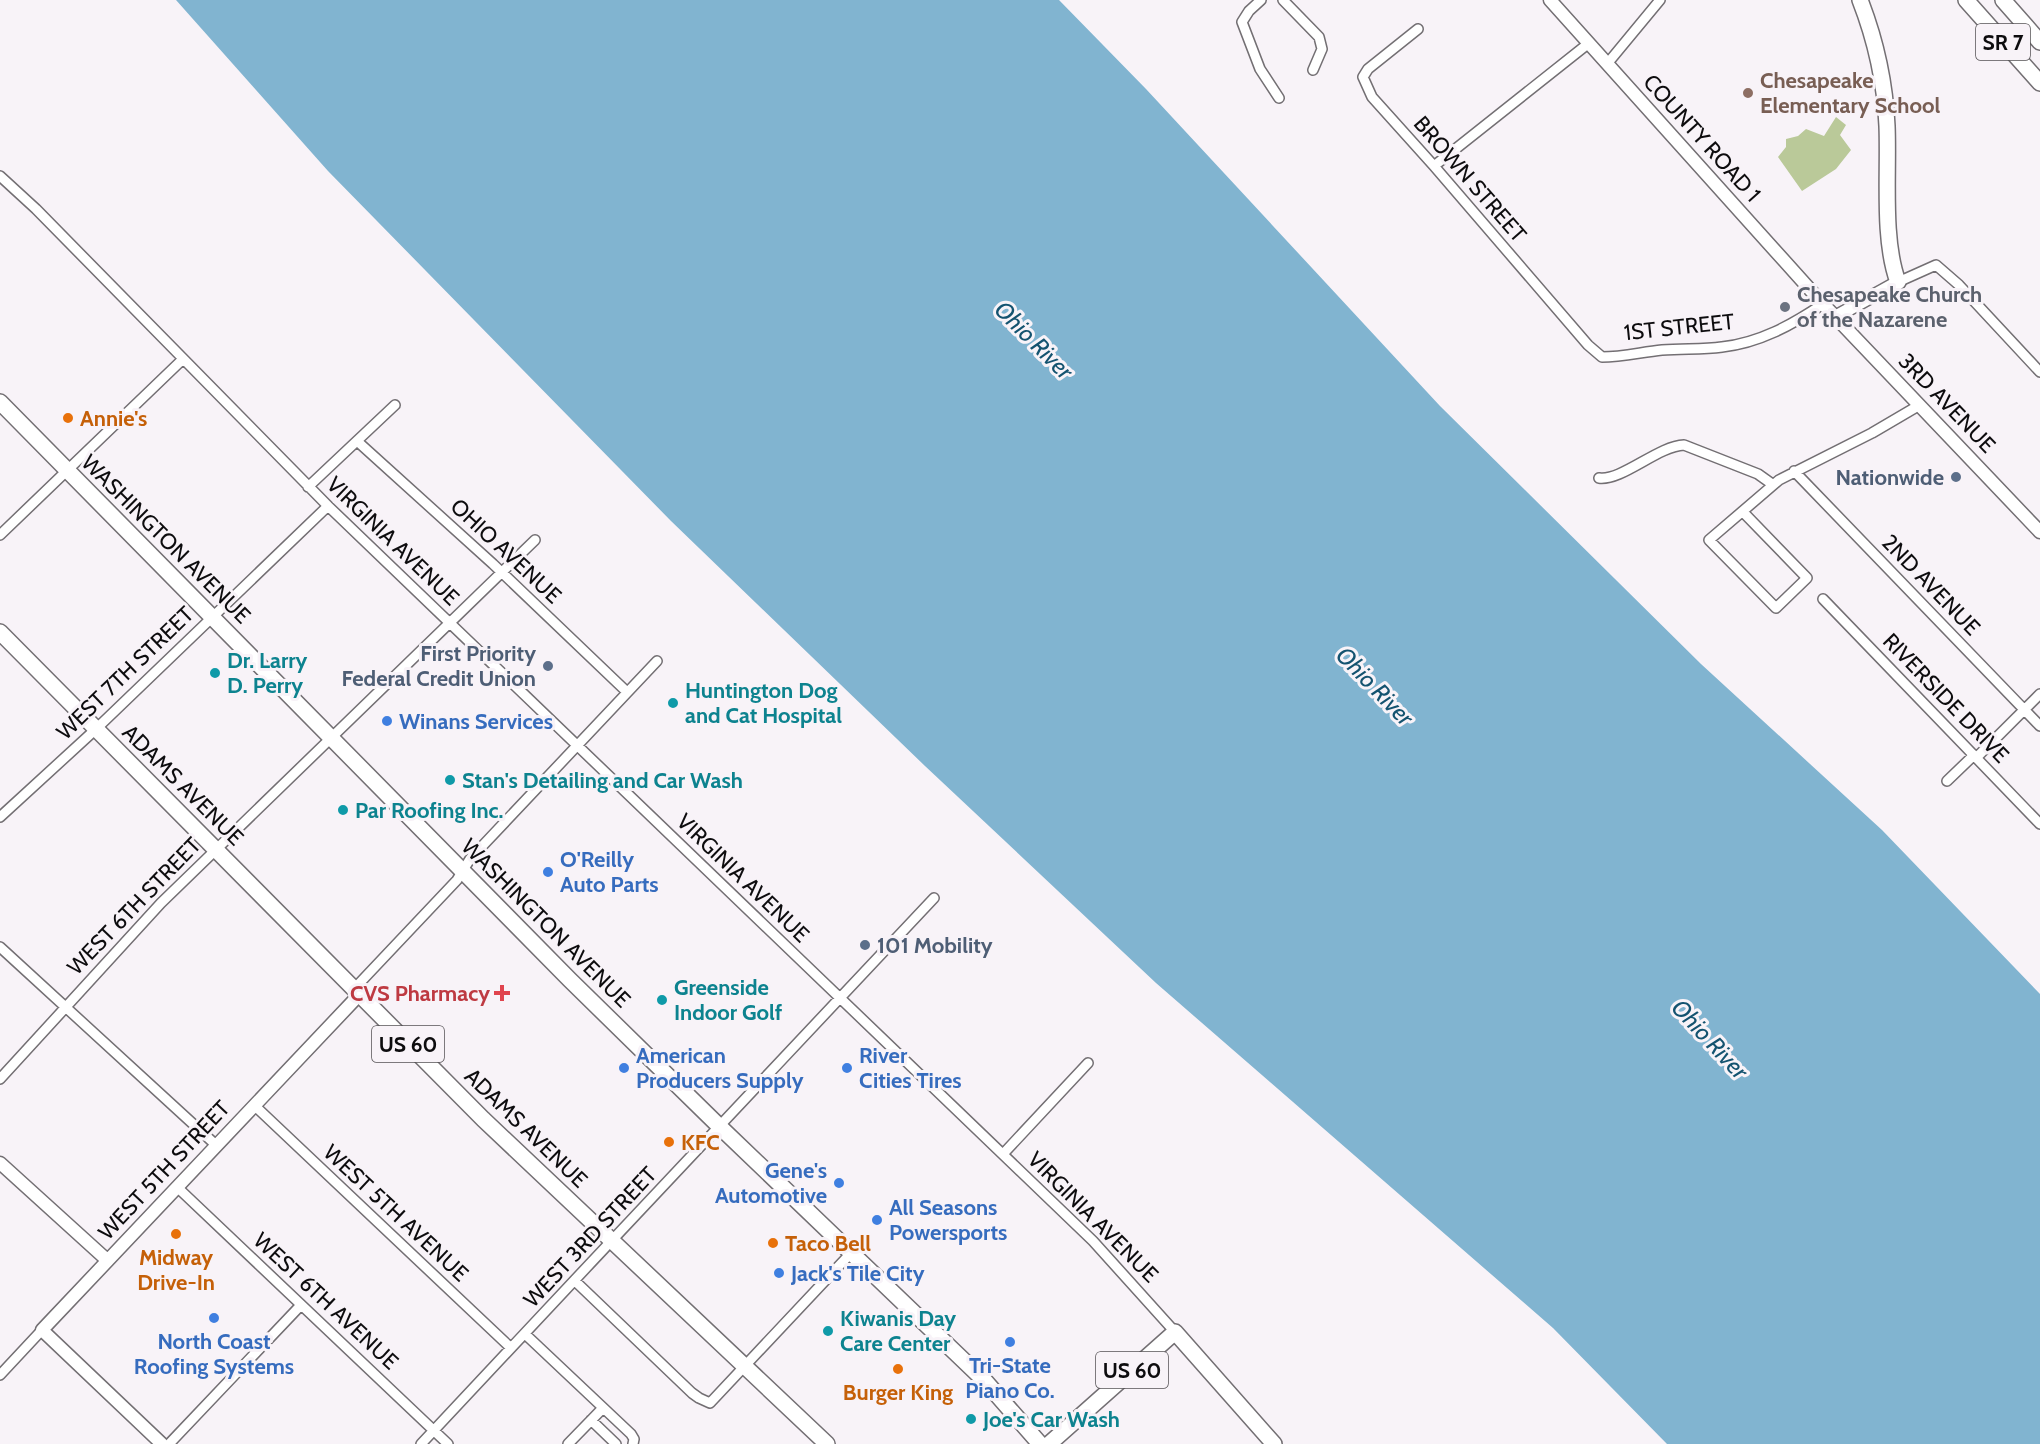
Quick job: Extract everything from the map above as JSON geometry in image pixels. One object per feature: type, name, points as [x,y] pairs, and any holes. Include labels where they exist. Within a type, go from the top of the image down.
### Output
[{"type":"main road","points":[[1860,0],[1874,42],[1884,98],[1890,255],[1898,282]]},
{"type":"main road","name":"SR 7","points":[[1966,0],[2040,83]]},
{"type":"main road","name":"SR 7","points":[[2003,0],[2040,42]]},
{"type":"main road","name":"WASHINGTON AVENUE","points":[[0,402],[462,871],[719,1126],[987,1384],[1041,1444]]},
{"type":"main road","name":"ADAMS AVENUE","points":[[0,632],[483,1119],[827,1444]]},
{"type":"main road","name":"US 60","points":[[1049,1444],[1175,1332],[1274,1444]]},
{"type":"street","points":[[1261,0],[1249,10],[1242,22],[1260,69],[1278,98]]},
{"type":"street","points":[[1283,0],[1319,37],[1322,49],[1313,70]]},
{"type":"street","name":"COUNTY ROAD 1","points":[[1550,0],[1823,304]]},
{"type":"street","points":[[1607,64],[1656,1]]},
{"type":"street","name":"BROWN STREET","points":[[1418,29],[1379,60],[1363,77],[1372,97],[1588,345],[1602,357]]},
{"type":"street","points":[[1434,166],[1588,43]]},
{"type":"street","name":"VIRGINIA AVENUE","points":[[0,176],[328,507],[1106,1253],[1175,1332]]},
{"type":"street","points":[[1835,317],[1898,282],[1936,265],[1959,285],[2040,372]]},
{"type":"street","name":"3RD AVENUE","points":[[1823,304],[1918,406],[2038,527]]},
{"type":"street","name":"1ST STREET","points":[[1602,357],[1661,350],[1711,348],[1754,341],[1777,331],[1823,304]]},
{"type":"street","points":[[0,535],[183,359]]},
{"type":"street","points":[[308,487],[395,405]]},
{"type":"street","points":[[1743,512],[1807,578],[1776,608],[1709,540],[1772,484],[1872,433],[1918,406]]},
{"type":"street","name":"OHIO AVENUE","points":[[357,441],[627,692]]},
{"type":"street","points":[[1599,478],[1605,479],[1676,446],[1684,445],[1758,474],[1772,484]]},
{"type":"street","name":"2ND AVENUE","points":[[1794,471],[2040,726]]},
{"type":"street","name":"WEST 7TH STREET","points":[[2,810],[96,729],[328,507]]},
{"type":"street","name":"WEST 6TH STREET","points":[[0,1079],[161,903],[535,540]]},
{"type":"street","name":"RIVERSIDE DRIVE","points":[[1823,599],[2040,824]]},
{"type":"street","name":"WEST 5TH STREET","points":[[0,1375],[254,1105],[457,880],[470,859],[657,661]]},
{"type":"street","points":[[1947,781],[2040,694]]},
{"type":"street","name":"WEST 3RD STREET","points":[[421,1444],[934,898]]},
{"type":"street","points":[[0,947],[216,1144]]},
{"type":"street","points":[[1002,1154],[1088,1063]]},
{"type":"street","name":"WEST 5TH AVENUE","points":[[254,1105],[511,1348]]},
{"type":"street","points":[[0,1163],[107,1260]]},
{"type":"street","name":"WEST 6TH AVENUE","points":[[177,1187],[448,1444]]},
{"type":"street","points":[[575,1281],[692,1393],[710,1403],[851,1253]]},
{"type":"street","points":[[169,1444],[301,1305]]},
{"type":"street","points":[[42,1330],[156,1442]]},
{"type":"street","points":[[525,1334],[633,1436],[633,1444]]},
{"type":"street","points":[[568,1444],[603,1408]]},
{"type":"street","points":[[591,1420],[616,1444]]},
{"type":"green space","points":[[1836,117],[1846,125],[1840,135],[1851,150],[1836,169],[1802,191],[1778,157],[1786,147],[1786,139],[1798,136],[1806,129],[1824,136]]},
{"type":"water","name":"Ohio River","points":[[176,0],[1059,0],[1146,89],[1440,406],[1701,664],[1882,830],[2040,994],[2040,1444],[1667,1444],[1553,1328],[1156,983],[925,766],[671,521],[328,171]]},
{"type":"place","name":"Chesapeake Elementary School","points":[[1748,93]]},
{"type":"place","name":"Chesapeake Church of the Nazarene","points":[[1785,307]]},
{"type":"place","name":"Annie's","points":[[68,418]]},
{"type":"place","name":"Nationwide","points":[[1956,477]]},
{"type":"place","name":"First Priority Federal Credit Union","points":[[548,666]]},
{"type":"place","name":"Dr. Larry D. Perry","points":[[215,673]]},
{"type":"place","name":"Huntington Dog and Cat Hospital","points":[[673,703]]},
{"type":"place","name":"Winans Services","points":[[387,721]]},
{"type":"place","name":"Stan's Detailing and Car Wash","points":[[450,780]]},
{"type":"place","name":"Par Roofing Inc.","points":[[343,810]]},
{"type":"place","name":"O'Reilly Auto Parts","points":[[548,872]]},
{"type":"place","name":"101 Mobility","points":[[865,945]]},
{"type":"place","name":"CVS Pharmacy","points":[[502,993]]},
{"type":"place","name":"Greenside Indoor Golf","points":[[662,1000]]},
{"type":"place","name":"American Producers Supply","points":[[624,1068]]},
{"type":"place","name":"River Cities Tires","points":[[847,1068]]},
{"type":"place","name":"KFC","points":[[669,1142]]},
{"type":"place","name":"Gene's Automotive","points":[[839,1183]]},
{"type":"place","name":"All Seasons Powersports","points":[[877,1220]]},
{"type":"place","name":"Midway Drive-In","points":[[176,1234]]},
{"type":"place","name":"Taco Bell","points":[[773,1243]]},
{"type":"place","name":"Jack's Tile City","points":[[779,1273]]},
{"type":"place","name":"North Coast Roofing Systems","points":[[214,1318]]},
{"type":"place","name":"Kiwanis Day Care Center","points":[[828,1331]]},
{"type":"place","name":"Tri-State Piano Co.","points":[[1010,1342]]},
{"type":"place","name":"Burger King","points":[[898,1369]]},
{"type":"place","name":"Joe's Car Wash","points":[[971,1419]]}]
